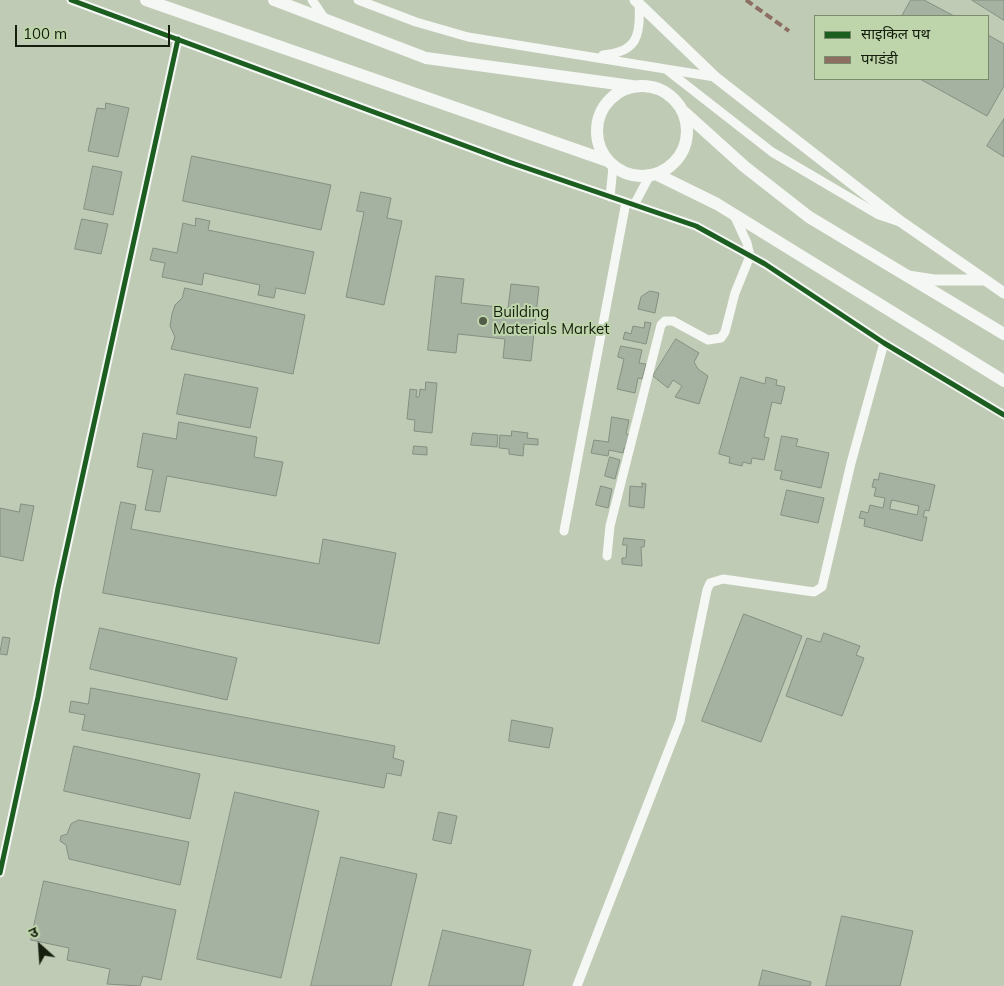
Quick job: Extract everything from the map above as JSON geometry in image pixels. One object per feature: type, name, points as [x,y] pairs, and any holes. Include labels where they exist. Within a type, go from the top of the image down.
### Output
[{"type":"main road","points":[[146,0],[610,164],[631,176],[653,175],[672,165],[684,149],[687,125],[684,112]]},
{"type":"main road","points":[[274,0],[426,58],[632,86],[656,87],[678,103],[684,112],[746,167],[809,217],[1004,334]]},
{"type":"main road","points":[[610,164],[602,155],[596,140],[597,118],[608,99],[632,86]]},
{"type":"main road","points":[[653,175],[717,204],[1004,381]]},
{"type":"street","points":[[71,0],[509,162],[696,226],[750,256],[884,342],[1004,415]]},
{"type":"street","points":[[312,0],[325,20]]},
{"type":"street","points":[[358,0],[416,22],[468,37],[715,77]]},
{"type":"street","points":[[590,56],[615,54],[628,49],[637,35],[640,23],[637,2]]},
{"type":"street","points":[[637,2],[702,62],[715,77],[900,221],[1004,293]]},
{"type":"street","points":[[0,873],[38,697],[58,588],[178,39]]},
{"type":"street","points":[[666,70],[772,152],[879,215],[900,221]]},
{"type":"street","points":[[610,164],[610,196]]},
{"type":"street","points":[[564,531],[630,204],[653,175]]},
{"type":"street","points":[[607,556],[610,526],[661,325],[668,320],[701,338],[715,341],[721,338],[725,332],[735,293],[750,256],[747,243],[734,215]]},
{"type":"street","points":[[907,276],[934,280],[983,280]]},
{"type":"street","points":[[577,986],[680,721],[710,583],[723,579],[814,592],[822,587],[851,463],[884,342]]},
{"type":"building","points":[[911,0],[924,0],[952,15],[903,15]]},
{"type":"building","points":[[972,0],[1004,0],[1004,20]]},
{"type":"building","points":[[989,36],[1004,44],[1004,86],[987,116],[922,80],[989,80]]},
{"type":"building","points":[[106,103],[129,108],[118,157],[88,151],[97,108],[105,109]]},
{"type":"building","points":[[1004,119],[1004,157],[987,146]]},
{"type":"building","points":[[192,156],[331,185],[321,230],[183,201]]},
{"type":"building","points":[[93,166],[122,172],[113,215],[84,209]]},
{"type":"building","points":[[361,192],[391,198],[387,218],[402,221],[384,305],[346,297],[364,212],[357,211]]},
{"type":"building","points":[[196,218],[210,221],[208,230],[314,252],[305,294],[276,288],[274,298],[258,295],[260,285],[204,273],[202,285],[162,277],[165,263],[150,260],[153,248],[177,253],[183,223],[195,226]]},
{"type":"building","points":[[82,219],[108,224],[101,254],[75,249]]},
{"type":"building","name":"Building Materials Market","points":[[436,276],[464,279],[461,303],[508,308],[511,284],[539,287],[531,361],[503,358],[505,339],[458,334],[456,353],[428,350]]},
{"type":"building","points":[[185,288],[305,315],[293,374],[171,349],[175,337],[170,326],[172,314],[175,305],[182,298]]},
{"type":"building","points":[[650,291],[659,293],[655,313],[638,309],[641,297]]},
{"type":"building","points":[[645,322],[651,323],[646,344],[623,339],[625,332],[631,334],[633,326],[644,328]]},
{"type":"building","points":[[676,339],[699,353],[694,362],[698,369],[708,376],[699,404],[675,397],[682,386],[673,380],[668,388],[653,376]]},
{"type":"building","points":[[621,346],[642,350],[639,363],[646,364],[642,379],[638,378],[635,393],[617,389],[624,359],[618,357]]},
{"type":"building","points":[[185,374],[258,388],[250,428],[177,414]]},
{"type":"building","points":[[741,377],[765,384],[766,377],[777,380],[776,385],[785,387],[781,404],[772,402],[764,437],[769,438],[764,460],[752,458],[751,464],[743,462],[742,466],[729,463],[730,457],[719,454]]},
{"type":"building","points":[[426,382],[437,383],[432,433],[414,431],[415,420],[407,419],[410,389],[417,390],[416,397],[419,397],[420,389],[425,390]]},
{"type":"building","points":[[612,417],[629,420],[626,434],[631,435],[628,449],[624,448],[623,453],[609,450],[608,456],[591,453],[594,440],[608,442]]},
{"type":"building","points":[[179,422],[257,437],[254,457],[283,462],[276,496],[167,476],[160,512],[145,510],[153,470],[137,467],[143,433],[176,439]]},
{"type":"building","points":[[512,431],[528,433],[527,438],[538,439],[538,445],[524,444],[523,456],[509,454],[509,449],[499,448],[500,435],[511,436]]},
{"type":"building","points":[[473,433],[498,435],[497,447],[471,445]]},
{"type":"building","points":[[782,436],[798,439],[796,446],[829,453],[821,488],[780,479],[782,471],[775,470]]},
{"type":"building","points":[[414,446],[427,447],[427,455],[413,454]]},
{"type":"building","points":[[610,457],[620,460],[615,479],[605,476]]},
{"type":"building","points":[[880,473],[935,485],[929,511],[925,510],[923,517],[927,517],[922,541],[864,526],[865,519],[859,518],[861,511],[868,513],[870,505],[883,508],[885,498],[874,496],[876,488],[872,487],[874,479],[878,480]],"holes":[[[892,500],[919,506],[917,515],[890,509]]]},
{"type":"building","points":[[642,483],[646,484],[644,508],[629,506],[630,486],[642,487]]},
{"type":"building","points":[[601,486],[612,489],[608,508],[596,505]]},
{"type":"building","points":[[787,490],[824,498],[818,523],[781,515]]},
{"type":"building","points":[[121,502],[136,505],[131,529],[319,564],[323,539],[396,553],[379,644],[103,593]]},
{"type":"building","points":[[21,504],[34,506],[23,561],[0,556],[0,508],[19,512]]},
{"type":"building","points":[[624,538],[645,540],[644,547],[641,547],[642,566],[622,564],[622,558],[626,558],[627,545],[623,545]]},
{"type":"building","points":[[744,614],[802,636],[761,742],[702,721]]},
{"type":"building","points":[[100,628],[237,658],[227,700],[90,669]]},
{"type":"building","points":[[824,633],[860,646],[856,655],[864,658],[842,716],[786,696],[807,638],[820,642]]},
{"type":"building","points":[[3,637],[10,638],[7,655],[0,654]]},
{"type":"building","points":[[91,688],[395,746],[393,758],[404,761],[401,776],[387,773],[384,788],[82,730],[85,715],[69,712],[71,701],[88,704]]},
{"type":"building","points":[[512,720],[553,728],[549,748],[509,741]]},
{"type":"building","points":[[74,746],[200,774],[190,819],[64,791]]},
{"type":"building","points":[[235,792],[319,811],[281,978],[197,959]]},
{"type":"building","points":[[439,812],[457,816],[451,844],[433,840]]},
{"type":"building","points":[[79,820],[189,842],[180,885],[69,859],[66,845],[60,841],[61,836],[67,834],[71,824]]},
{"type":"building","points":[[341,857],[417,874],[391,986],[311,986]]},
{"type":"building","points":[[44,881],[176,910],[161,980],[143,976],[140,986],[107,984],[110,969],[67,960],[69,948],[31,940]]},
{"type":"building","points":[[842,916],[913,931],[900,986],[826,986]]},
{"type":"building","points":[[443,930],[531,950],[523,986],[429,986]]},
{"type":"building","points":[[763,970],[811,982],[810,986],[759,986]]},
{"type":"marked path","points":[[746,0],[789,31]]},
{"type":"cycle path","points":[[71,0],[509,162],[696,226],[765,264],[884,343],[1004,415]]},
{"type":"cycle path","points":[[0,873],[38,697],[58,588],[178,39]]},
{"type":"place","name":"Building Materials Market","points":[[483,321]]}]
